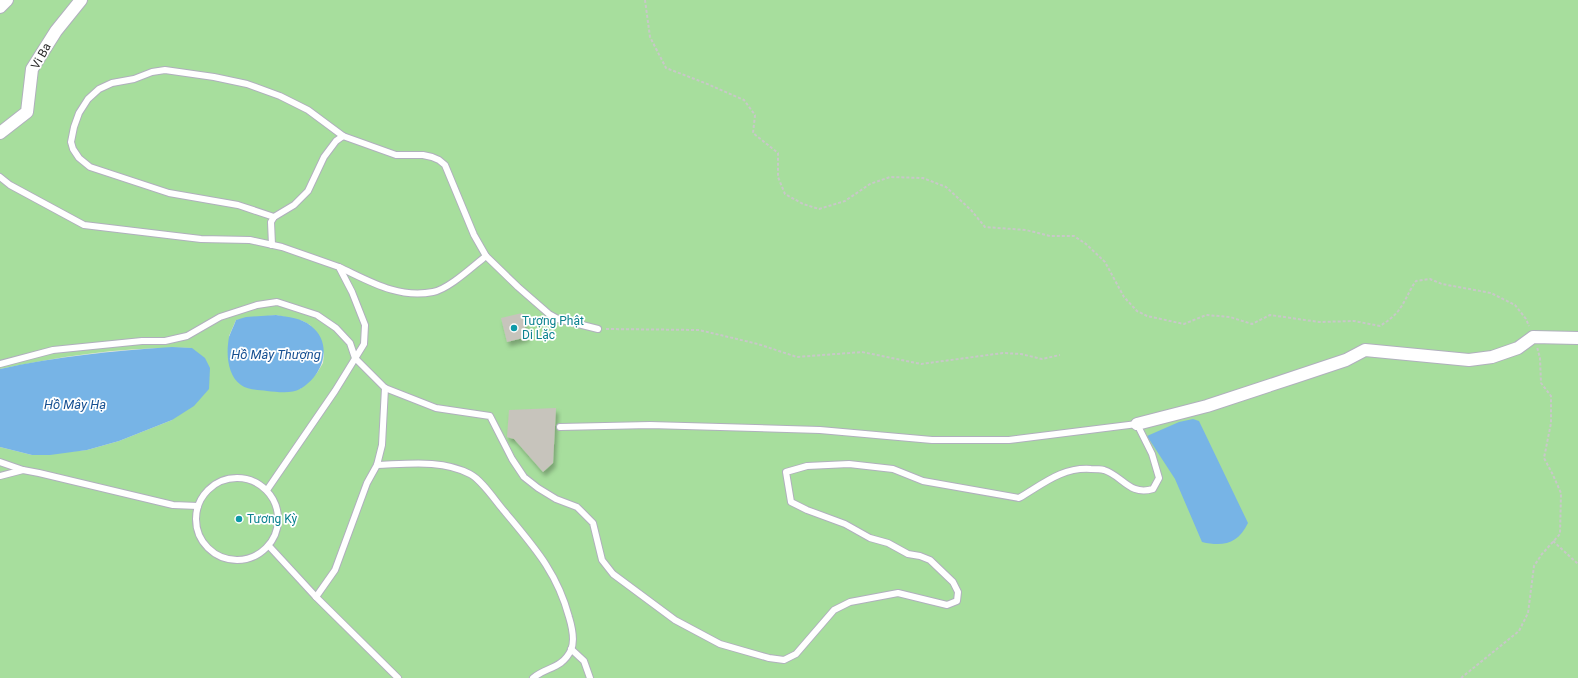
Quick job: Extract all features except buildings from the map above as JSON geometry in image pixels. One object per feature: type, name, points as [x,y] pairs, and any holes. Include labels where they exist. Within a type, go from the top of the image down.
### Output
[{"type":"street","points":[[0,7],[7,0]]},
{"type":"street","name":"Vi Ba","points":[[0,133],[27,112],[32,69],[56,31],[81,0]]},
{"type":"street","points":[[1137,424],[1207,406],[1346,360],[1365,350],[1470,360],[1492,357],[1518,348],[1533,337],[1578,338]]},
{"type":"lane","points":[[274,217],[238,205],[169,193],[90,167],[79,158],[73,149],[71,142],[79,113],[88,99],[99,89],[112,83],[134,79],[152,72],[165,70],[214,77],[247,84],[280,96],[308,110],[343,136],[396,156],[423,155],[432,157],[446,165],[474,235],[486,256],[549,314],[558,319],[598,329]]},
{"type":"lane","points":[[272,245],[271,222],[274,217],[294,205],[308,191],[324,157],[336,141],[343,136]]},
{"type":"lane","points":[[0,177],[10,185],[84,225],[201,239],[250,240],[282,247],[339,267],[387,289],[400,293],[434,292],[451,283],[486,256]]},
{"type":"lane","points":[[267,490],[335,391],[364,344],[365,325],[352,292],[339,267]]},
{"type":"lane","points":[[0,364],[53,350],[142,340],[165,341],[187,336],[220,317],[257,306],[277,302],[317,315],[336,328],[350,343],[354,358],[385,388],[436,408],[490,416],[512,460],[524,477],[550,495],[577,507],[593,523],[602,560],[613,574],[675,620],[720,644],[769,658],[784,660],[796,654],[834,610],[850,602],[898,593],[947,605],[957,601],[958,592],[953,582],[930,560],[920,556],[908,554],[888,543],[870,538],[845,524],[807,510],[791,502],[786,472],[807,466],[849,464],[878,467],[893,469],[923,481],[1019,498],[1061,472],[1081,468],[1103,470],[1133,489],[1145,491],[1153,489],[1159,478],[1152,454],[1137,424],[1009,440],[932,440],[820,430],[758,428],[650,425],[560,427]]},
{"type":"lane","points":[[316,597],[335,570],[367,483],[377,465],[382,446],[385,388]]},
{"type":"lane","points":[[0,462],[23,470],[173,505],[198,506]]},
{"type":"lane","points":[[377,465],[427,464],[451,468],[471,474],[523,532],[546,564],[565,601],[572,630],[571,649],[562,664],[539,672],[533,678]]},
{"type":"lane","points":[[0,476],[23,470]]},
{"type":"lane","points":[[242,478],[255,482],[267,490],[274,500],[278,512],[278,524],[275,536],[269,546],[258,555],[245,560],[231,560],[217,556],[206,547],[199,534],[196,520],[198,506],[205,494],[215,484],[228,479],[242,478]]},
{"type":"lane","points":[[269,546],[316,597],[398,678]]},
{"type":"lane","points":[[571,649],[584,661],[590,678]]},
{"type":"path","points":[[645,0],[650,37],[666,68],[705,82],[744,100],[755,114],[753,133],[778,153],[778,177],[785,194],[803,204],[820,209],[845,201],[870,184],[890,177],[923,178],[946,187],[972,210],[985,227],[1026,230],[1050,236],[1074,236],[1086,244],[1104,262],[1124,297],[1137,311],[1147,316],[1184,324],[1206,315],[1230,318],[1252,324],[1270,315],[1320,322],[1354,321],[1380,326],[1393,317],[1401,308],[1410,288],[1416,281],[1430,280],[1442,284],[1491,293],[1515,305],[1526,319],[1540,358],[1541,383],[1551,396],[1551,423],[1544,458],[1561,493],[1560,534],[1542,554],[1534,566],[1528,612],[1519,631],[1461,678]]},
{"type":"path","points":[[598,329],[698,330],[758,344],[797,356],[862,352],[921,364],[1004,353],[1021,354],[1042,359],[1060,355]]},
{"type":"path","points":[[1553,541],[1578,564]]},
{"type":"green space","points":[[0,0],[1578,0],[1578,678],[0,678],[0,447],[32,455],[87,450],[119,441],[172,420],[192,348],[120,350],[71,356],[0,369]],"holes":[[[276,315],[303,321],[310,325],[324,354],[323,363],[317,373],[300,389],[229,336],[236,320]]]},
{"type":"water","name":"Hồ Mây Thượng","points":[[276,315],[295,318],[307,323],[318,333],[324,350],[320,368],[315,376],[300,389],[293,392],[254,390],[244,387],[236,381],[230,370],[228,357],[229,337],[236,320],[246,317]]},
{"type":"water","name":"Hồ Mây Hạ","points":[[172,347],[192,348],[205,358],[210,368],[209,389],[194,406],[172,420],[119,441],[87,450],[50,455],[32,455],[0,447],[0,369],[21,364],[86,355]]},
{"type":"water","points":[[1193,419],[1199,421],[1248,523],[1240,536],[1235,540],[1223,544],[1202,542],[1175,479],[1147,436],[1179,422]]},
{"type":"place","name":"Tượng Phật Di Lặc","points":[[514,328]]},
{"type":"place","name":"Tương Kỳ","points":[[239,519]]}]
